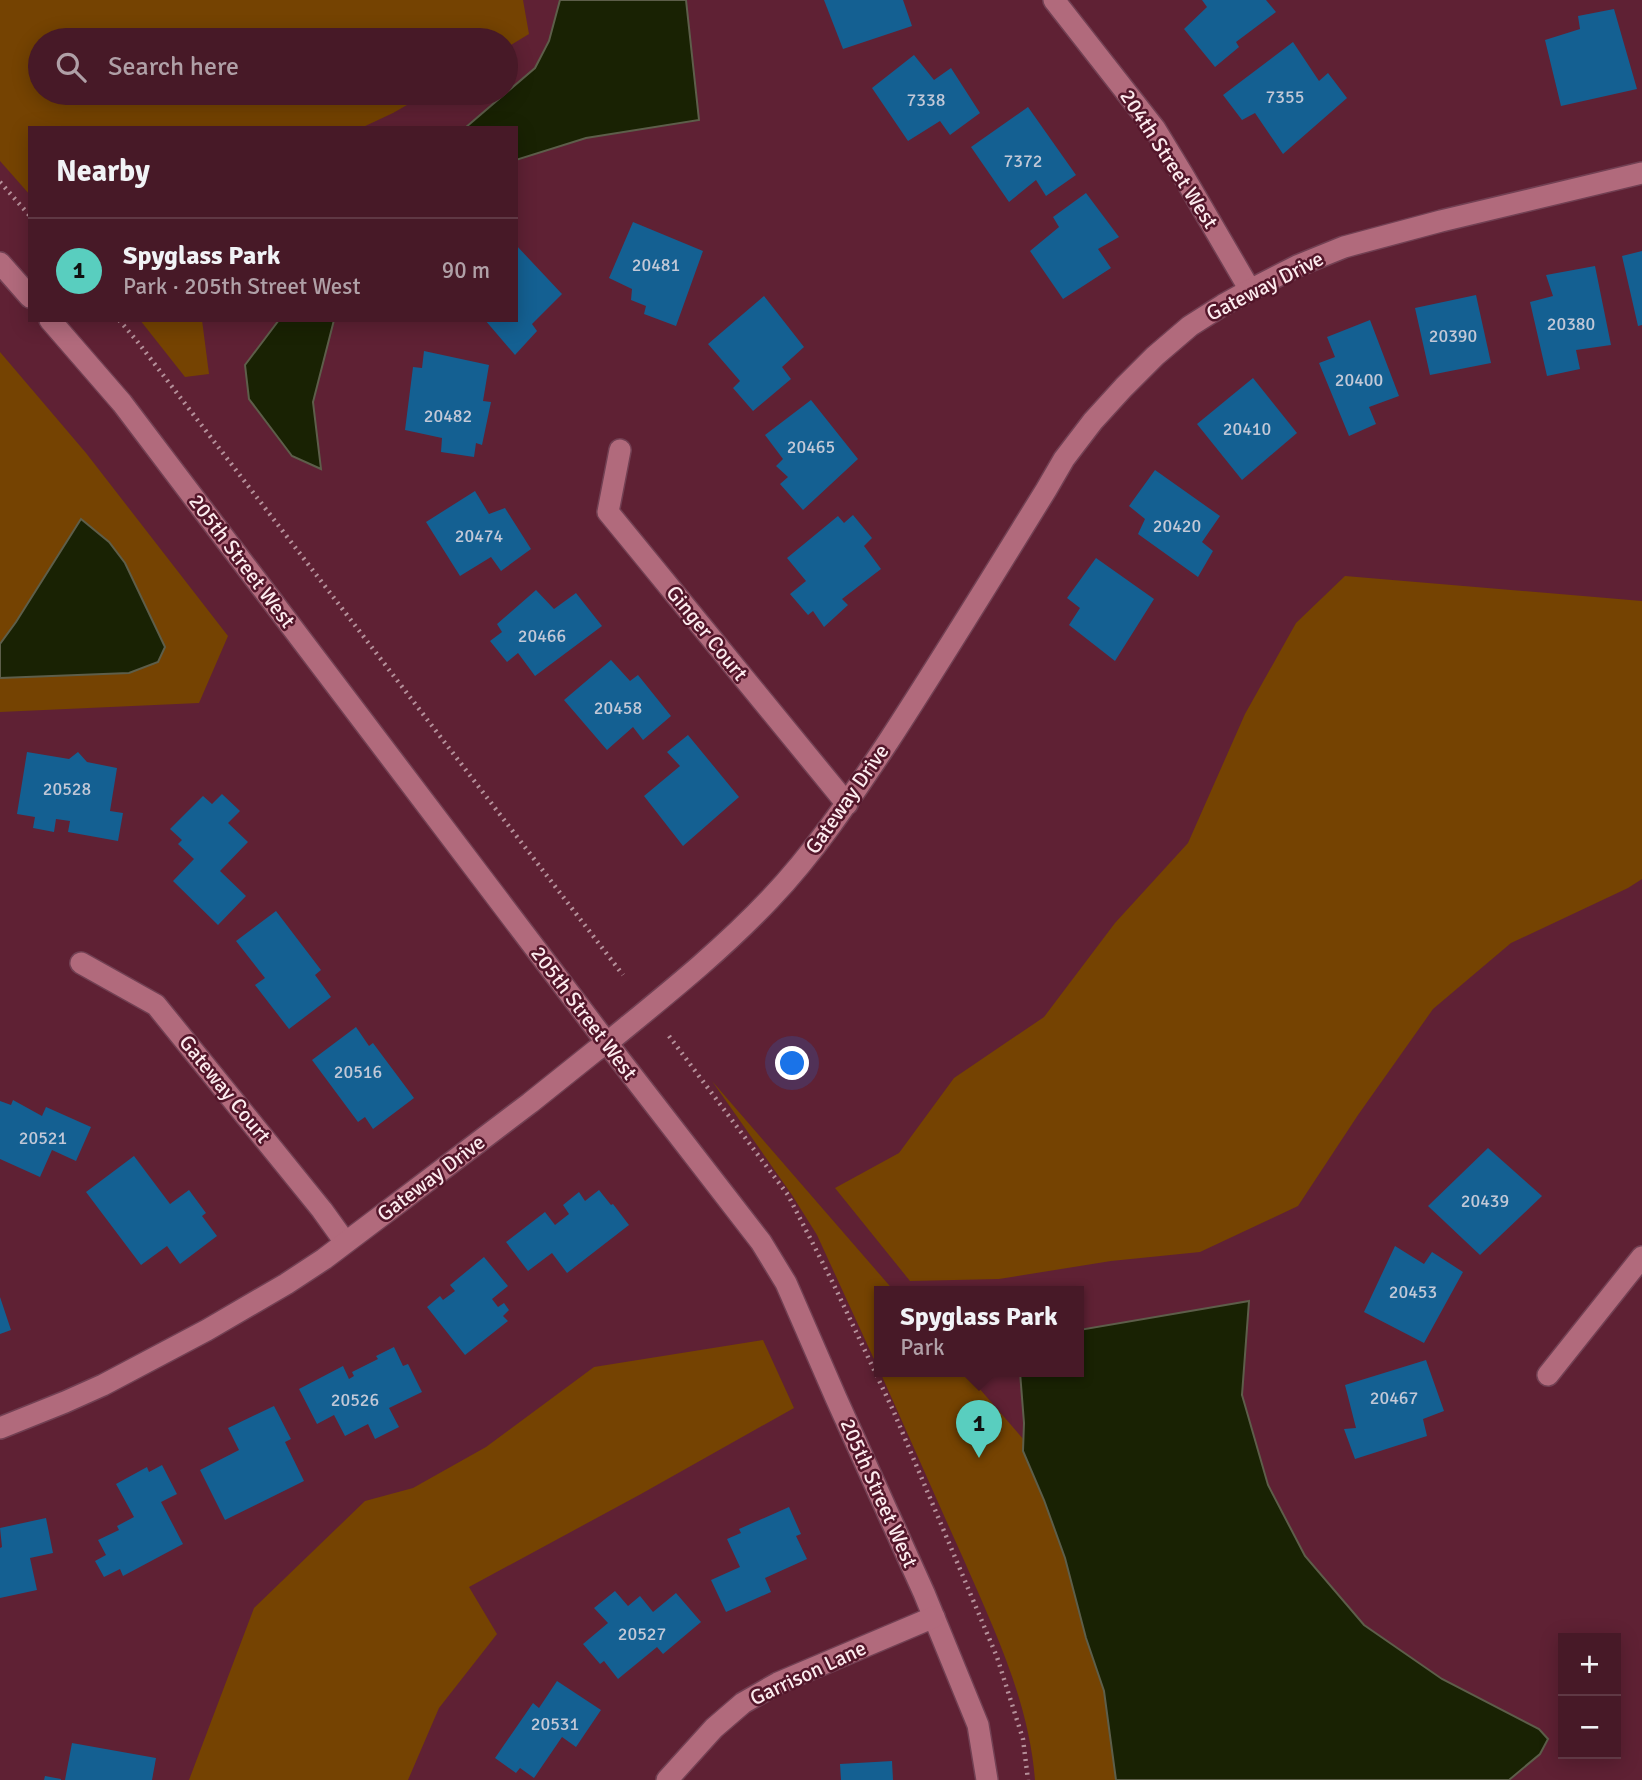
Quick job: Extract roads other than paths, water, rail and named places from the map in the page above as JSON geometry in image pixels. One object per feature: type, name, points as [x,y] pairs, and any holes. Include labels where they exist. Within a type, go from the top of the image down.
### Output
[{"type":"street","name":"204th Street West","points":[[1055,0],[1155,129],[1250,290]]},
{"type":"street","name":"Gateway Drive","points":[[0,1428],[103,1385],[207,1330],[286,1284],[530,1103],[686,978],[771,899],[799,866],[846,804],[914,703],[1064,459],[1124,387],[1190,326],[1250,290],[1297,266],[1344,247],[1642,173]]},
{"type":"street","points":[[0,263],[28,295]]},
{"type":"street","name":"205th Street West","points":[[52,322],[122,403],[761,1242],[786,1283],[934,1616],[978,1725],[987,1780]]},
{"type":"street","name":"Ginger Court","points":[[620,450],[608,512],[846,804]]},
{"type":"street","name":"Gateway Court","points":[[81,963],[156,1005],[345,1242]]},
{"type":"street","points":[[1548,1375],[1642,1257]]},
{"type":"street","name":"Garrison Lane","points":[[667,1780],[714,1728],[743,1703],[778,1683],[934,1616]]},
{"type":"place","name":"Spyglass Park","points":[[979,1458]]}]
